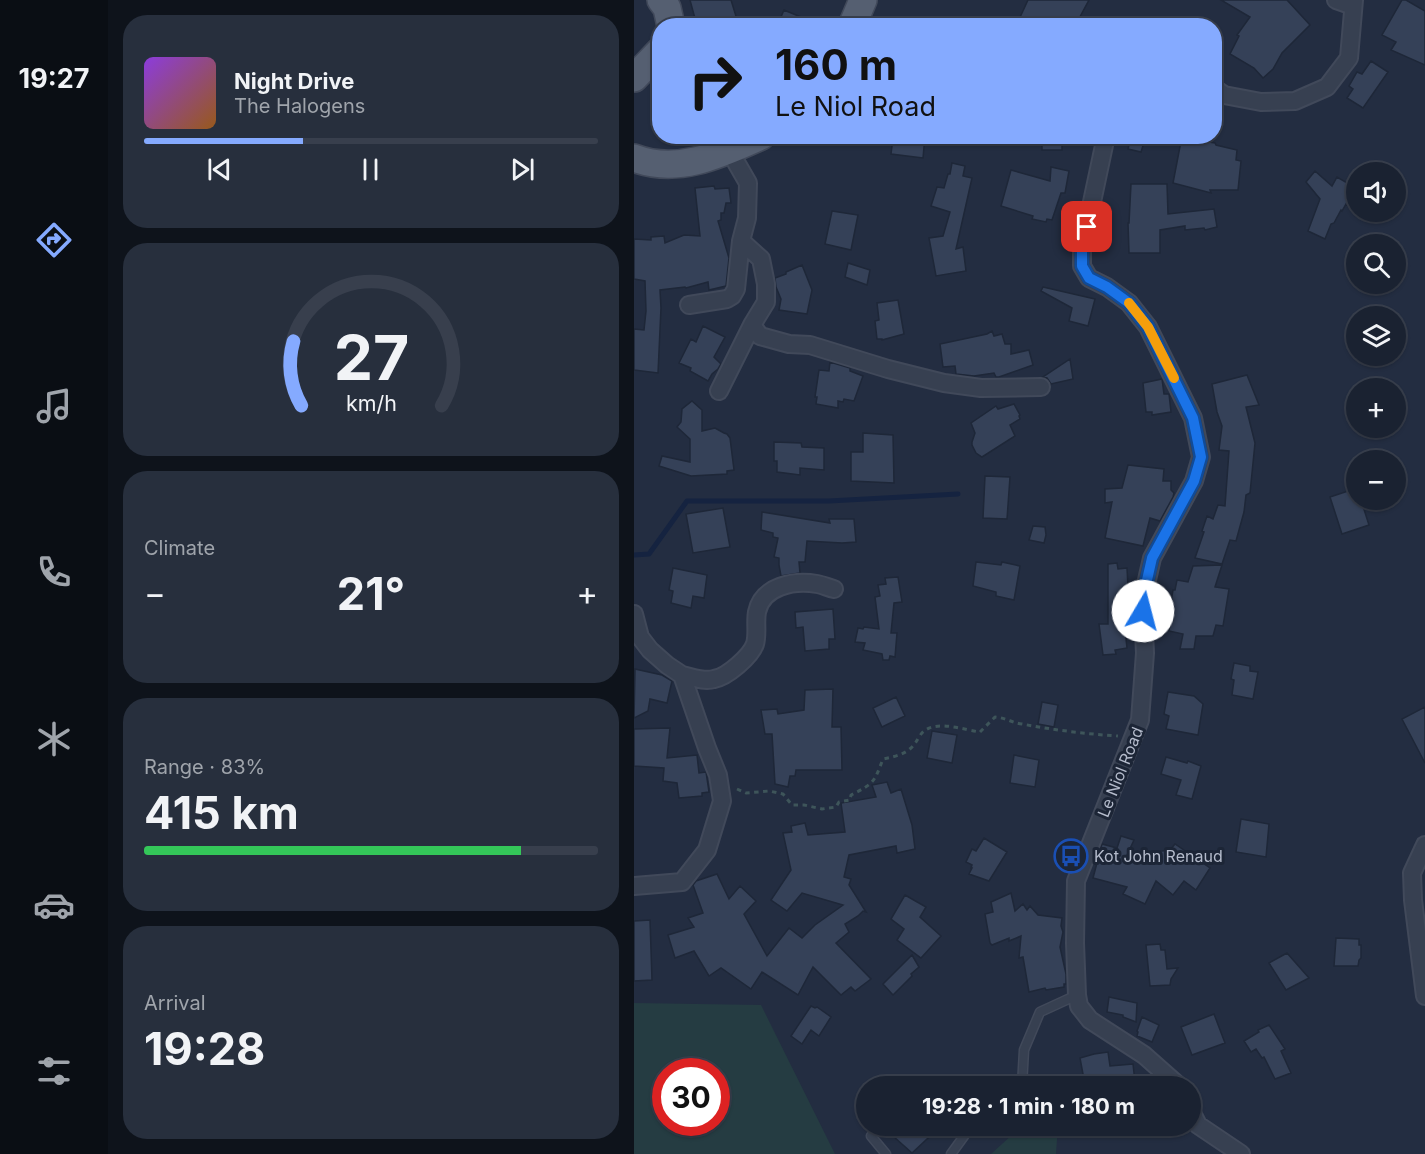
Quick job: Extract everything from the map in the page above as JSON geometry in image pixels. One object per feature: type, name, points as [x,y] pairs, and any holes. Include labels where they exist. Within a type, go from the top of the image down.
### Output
[{"type":"main road","points":[[661,0],[667,8],[669,18]]},
{"type":"main road","points":[[855,18],[863,0]]},
{"type":"main road","points":[[634,78],[652,59]]},
{"type":"main road","points":[[634,158],[656,164],[680,164],[718,155],[743,144]]},
{"type":"street","points":[[1222,93],[1261,102],[1295,101],[1327,87],[1349,58],[1354,3],[1336,0]]},
{"type":"street","name":"Le Niol Road","points":[[1104,144],[1082,249],[1082,266],[1089,278],[1107,287],[1129,303],[1148,327],[1193,418],[1201,457],[1194,481],[1152,558],[1143,611],[1145,653],[1140,720],[1076,880],[1077,995],[1079,1006],[1090,1020],[1144,1055],[1168,1076]]},
{"type":"street","points":[[689,305],[727,299],[736,289],[741,241],[747,218],[748,183],[729,150]]},
{"type":"street","points":[[719,391],[766,302],[766,284],[761,259],[741,241]]},
{"type":"street","points":[[752,325],[760,336],[789,344],[810,345],[888,369],[944,383],[981,388],[1041,387]]},
{"type":"street","points":[[634,614],[640,637],[650,650],[667,665],[682,675],[714,680],[751,653],[756,642],[757,610],[766,594],[786,584],[817,584],[834,589]]},
{"type":"street","points":[[634,886],[682,882],[707,850],[722,801],[718,775],[682,675]]},
{"type":"street","points":[[1424,845],[1412,873],[1424,996]]},
{"type":"street","points":[[1201,1127],[1241,1154]]},
{"type":"lane","points":[[1023,1076],[1024,1050],[1040,1012],[1077,995]]},
{"type":"lane","points":[[871,1136],[886,1154]]},
{"type":"lane","points":[[950,1154],[964,1136]]},
{"type":"path","points":[[718,775],[727,784],[746,793],[769,791],[782,794],[793,805],[822,809],[836,807],[839,802],[850,800],[851,795],[869,786],[875,780],[883,759],[900,755],[911,748],[924,731],[937,727],[950,725],[963,730],[980,732],[995,717],[1051,730],[1125,737],[1130,744]]},
{"type":"green space","points":[[634,1003],[761,1005],[835,1154],[634,1154]]},
{"type":"green space","points":[[1011,1136],[1057,1136],[1056,1154],[991,1154]]},
{"type":"building","points":[[690,0],[731,0],[737,18],[695,18]]},
{"type":"building","points":[[1028,0],[1089,0],[1079,18],[1020,18]]},
{"type":"building","points":[[1221,0],[1287,0],[1310,25],[1282,53],[1273,69],[1263,78],[1254,68],[1230,54],[1239,36],[1237,35],[1250,17]]},
{"type":"building","points":[[1402,0],[1425,11],[1425,65],[1391,50],[1396,42],[1382,35]]},
{"type":"building","points":[[784,10],[803,18],[780,18]]},
{"type":"building","points":[[1371,61],[1388,72],[1363,108],[1347,98],[1353,89],[1349,86],[1357,72],[1362,74]]},
{"type":"building","points":[[892,144],[924,144],[923,158],[891,154]]},
{"type":"building","points":[[1042,144],[1062,144],[1062,150],[1042,150]]},
{"type":"building","points":[[1129,144],[1144,144],[1141,152],[1128,149]]},
{"type":"building","points":[[1180,144],[1216,144],[1237,150],[1236,160],[1241,161],[1238,190],[1210,190],[1211,193],[1173,183]]},
{"type":"building","points":[[952,163],[965,166],[963,176],[972,178],[956,249],[963,247],[966,271],[936,276],[929,238],[943,236],[950,212],[931,206],[937,187],[944,188]]},
{"type":"building","points":[[1051,167],[1069,171],[1065,193],[1061,193],[1052,220],[1047,219],[1046,222],[1032,219],[1033,216],[1001,206],[1011,170],[1050,181]]},
{"type":"building","points":[[1315,171],[1332,186],[1337,177],[1346,182],[1346,204],[1331,224],[1325,239],[1308,231],[1320,199],[1306,182]]},
{"type":"building","points":[[1131,184],[1167,184],[1168,214],[1214,209],[1217,227],[1205,230],[1204,228],[1185,230],[1185,226],[1160,230],[1160,253],[1129,253],[1128,223]]},
{"type":"building","points":[[714,186],[715,189],[729,188],[731,203],[726,203],[724,213],[721,213],[721,220],[718,221],[729,258],[726,286],[709,290],[708,282],[686,288],[660,290],[658,373],[634,370],[634,329],[644,330],[646,311],[645,281],[634,279],[634,239],[651,240],[651,237],[664,236],[665,243],[684,235],[700,236],[695,188]]},
{"type":"building","points":[[832,211],[858,215],[851,250],[825,244]]},
{"type":"building","points":[[848,263],[870,270],[867,285],[845,277]]},
{"type":"building","points":[[802,265],[812,290],[807,314],[779,310],[781,299],[775,278]]},
{"type":"building","points":[[1043,287],[1095,299],[1088,326],[1069,321],[1072,308],[1041,291]]},
{"type":"building","points":[[898,300],[904,334],[882,340],[877,339],[875,321],[879,320],[877,303]]},
{"type":"building","points":[[703,326],[725,337],[714,357],[721,364],[708,381],[690,371],[691,368],[679,363],[691,339],[696,342]]},
{"type":"building","points":[[992,331],[994,336],[1002,334],[1005,344],[1011,344],[1011,354],[1029,350],[1033,365],[999,377],[996,377],[994,373],[974,376],[956,374],[955,366],[943,367],[940,344]]},
{"type":"building","points":[[1070,359],[1073,379],[1051,384],[1047,378],[1043,377]]},
{"type":"building","points":[[830,362],[850,368],[850,371],[863,376],[854,401],[844,399],[843,402],[838,401],[838,408],[816,404],[819,370],[829,371]]},
{"type":"building","points":[[1247,375],[1259,405],[1246,407],[1255,443],[1250,493],[1246,495],[1236,541],[1230,540],[1222,564],[1195,558],[1207,516],[1213,519],[1218,505],[1225,506],[1229,451],[1219,450],[1222,426],[1212,384]]},
{"type":"building","points":[[1162,379],[1164,394],[1169,394],[1171,412],[1152,415],[1152,412],[1146,412],[1143,383]]},
{"type":"building","points":[[692,401],[702,410],[702,431],[715,428],[730,438],[734,470],[727,471],[727,474],[691,476],[659,466],[662,456],[690,462],[690,439],[677,427],[681,422],[682,409]]},
{"type":"building","points":[[1014,404],[1020,415],[1020,419],[1010,425],[1015,436],[982,457],[976,453],[972,445],[975,433],[971,423],[996,406],[998,409]]},
{"type":"building","points":[[863,433],[893,435],[894,483],[851,481],[851,452],[863,452]]},
{"type":"building","points":[[774,442],[801,443],[802,447],[824,448],[824,470],[800,468],[800,475],[777,472],[777,461],[774,461]]},
{"type":"building","points":[[1128,465],[1164,469],[1163,481],[1171,481],[1171,490],[1174,493],[1160,521],[1150,518],[1143,546],[1105,538],[1112,502],[1105,503],[1105,489],[1122,488]]},
{"type":"building","points":[[985,476],[1010,477],[1007,519],[983,518]]},
{"type":"building","points":[[1346,492],[1346,510],[1364,510],[1369,525],[1342,534],[1330,497]]},
{"type":"building","points":[[723,508],[730,547],[693,553],[686,514]]},
{"type":"building","points":[[762,512],[830,523],[829,519],[854,519],[856,542],[807,541],[805,562],[799,562],[800,573],[781,576],[779,558],[774,557],[778,538],[773,537],[773,533],[761,530]]},
{"type":"building","points":[[1033,526],[1045,527],[1044,543],[1029,540]]},
{"type":"building","points":[[976,562],[1001,565],[1002,562],[1020,566],[1014,600],[996,596],[996,592],[973,586]]},
{"type":"building","points":[[1117,563],[1118,569],[1127,568],[1128,587],[1130,587],[1130,601],[1122,601],[1127,648],[1115,650],[1116,654],[1103,655],[1099,624],[1108,624],[1108,564]]},
{"type":"building","points":[[1222,565],[1215,587],[1229,589],[1223,626],[1216,625],[1213,636],[1196,636],[1194,649],[1180,649],[1183,634],[1169,631],[1170,620],[1168,619],[1177,580],[1188,582],[1193,566]]},
{"type":"building","points":[[673,568],[707,575],[704,598],[693,596],[691,608],[671,603],[673,591],[669,590]]},
{"type":"building","points":[[898,577],[902,602],[894,603],[891,633],[897,633],[895,657],[890,656],[889,660],[883,660],[882,654],[863,650],[865,643],[855,642],[858,628],[879,629],[875,597],[880,596],[878,585],[886,584],[885,578]]},
{"type":"building","points":[[833,609],[835,639],[829,639],[829,649],[805,651],[803,627],[796,628],[795,612]]},
{"type":"building","points":[[1234,663],[1250,666],[1250,671],[1258,672],[1253,699],[1232,695],[1234,680],[1231,679]]},
{"type":"building","points":[[635,669],[662,675],[672,681],[667,703],[650,699],[648,711],[634,718]]},
{"type":"building","points":[[833,689],[832,727],[841,727],[842,770],[796,770],[795,776],[790,776],[788,787],[775,784],[772,734],[765,734],[761,710],[777,709],[778,714],[804,710],[805,690]]},
{"type":"building","points":[[1168,692],[1194,696],[1203,704],[1198,735],[1166,729],[1169,716],[1164,714]]},
{"type":"building","points":[[896,697],[905,716],[882,727],[873,708]]},
{"type":"building","points":[[1042,702],[1058,705],[1054,727],[1038,724]]},
{"type":"building","points":[[1425,707],[1425,763],[1402,719]]},
{"type":"building","points":[[670,728],[667,758],[697,755],[699,773],[706,772],[709,792],[702,793],[702,796],[679,798],[677,783],[663,781],[664,768],[634,766],[634,729]]},
{"type":"building","points":[[932,731],[957,735],[952,763],[927,758]]},
{"type":"building","points":[[1014,755],[1039,760],[1035,787],[1010,783]]},
{"type":"building","points":[[1166,757],[1201,766],[1192,799],[1176,795],[1181,780],[1161,774]]},
{"type":"building","points":[[887,782],[891,793],[901,789],[912,825],[915,849],[897,853],[896,846],[849,855],[844,877],[851,879],[849,885],[866,912],[863,911],[845,924],[849,932],[836,943],[871,979],[855,991],[851,987],[841,995],[813,967],[798,995],[762,972],[751,989],[721,968],[709,976],[694,951],[675,958],[668,935],[694,927],[688,918],[703,913],[693,885],[696,881],[717,874],[729,899],[740,886],[756,901],[744,914],[767,956],[789,928],[802,938],[815,925],[843,905],[802,893],[787,911],[771,900],[791,870],[783,833],[792,832],[791,826],[805,823],[808,835],[845,832],[841,803],[876,797],[872,785]]},
{"type":"building","points":[[1241,819],[1269,824],[1266,857],[1236,852]]},
{"type":"building","points":[[1121,836],[1134,840],[1127,855],[1170,850],[1175,844],[1210,868],[1196,890],[1184,881],[1173,895],[1156,881],[1145,904],[1123,894],[1127,887],[1093,878],[1102,844],[1117,848]]},
{"type":"building","points":[[984,838],[1007,852],[989,881],[969,874],[972,865],[966,862],[972,849],[976,851]]},
{"type":"building","points":[[1011,893],[1015,911],[1023,904],[1027,910],[1030,906],[1038,915],[1062,918],[1063,932],[1060,947],[1066,974],[1064,987],[1029,992],[1023,957],[1019,958],[1021,936],[992,945],[990,943],[985,914],[993,912],[991,902]]},
{"type":"building","points":[[905,895],[926,907],[920,917],[941,936],[921,958],[897,940],[904,929],[891,919]]},
{"type":"building","points":[[650,920],[652,980],[634,981],[634,921]]},
{"type":"building","points":[[1336,938],[1359,939],[1361,958],[1358,966],[1334,966]]},
{"type":"building","points":[[1160,944],[1161,950],[1165,950],[1167,969],[1178,968],[1170,985],[1150,986],[1146,945]]},
{"type":"building","points":[[1287,953],[1309,978],[1286,990],[1269,963]]},
{"type":"building","points":[[912,955],[919,967],[893,995],[883,984]]},
{"type":"building","points":[[1109,997],[1137,1003],[1136,1022],[1123,1015],[1107,1012]]},
{"type":"building","points":[[811,1006],[817,1007],[831,1017],[819,1036],[811,1030],[802,1044],[791,1036]]},
{"type":"building","points":[[1214,1014],[1225,1043],[1192,1055],[1181,1027]]},
{"type":"building","points":[[1142,1017],[1159,1025],[1152,1042],[1137,1036]]},
{"type":"building","points":[[1269,1025],[1285,1049],[1281,1051],[1291,1073],[1275,1079],[1264,1057],[1262,1058],[1256,1049],[1251,1052],[1244,1041]]},
{"type":"building","points":[[1108,1052],[1110,1066],[1133,1064],[1134,1076],[1083,1076],[1080,1058]]},
{"type":"building","points":[[893,1136],[930,1136],[912,1153]]},
{"type":"waterway","points":[[634,555],[649,554],[687,501],[829,501],[958,494]]},
{"type":"slow traffic","points":[[1129,303],[1148,327],[1174,378]]},
{"type":"place","name":"Kot John Renaud","points":[[1071,856]]},
{"type":"route","points":[[1087,227],[1082,249],[1082,266],[1089,278],[1107,287],[1129,303],[1148,327],[1193,418],[1201,457],[1186,498],[1152,558],[1143,611]]}]
